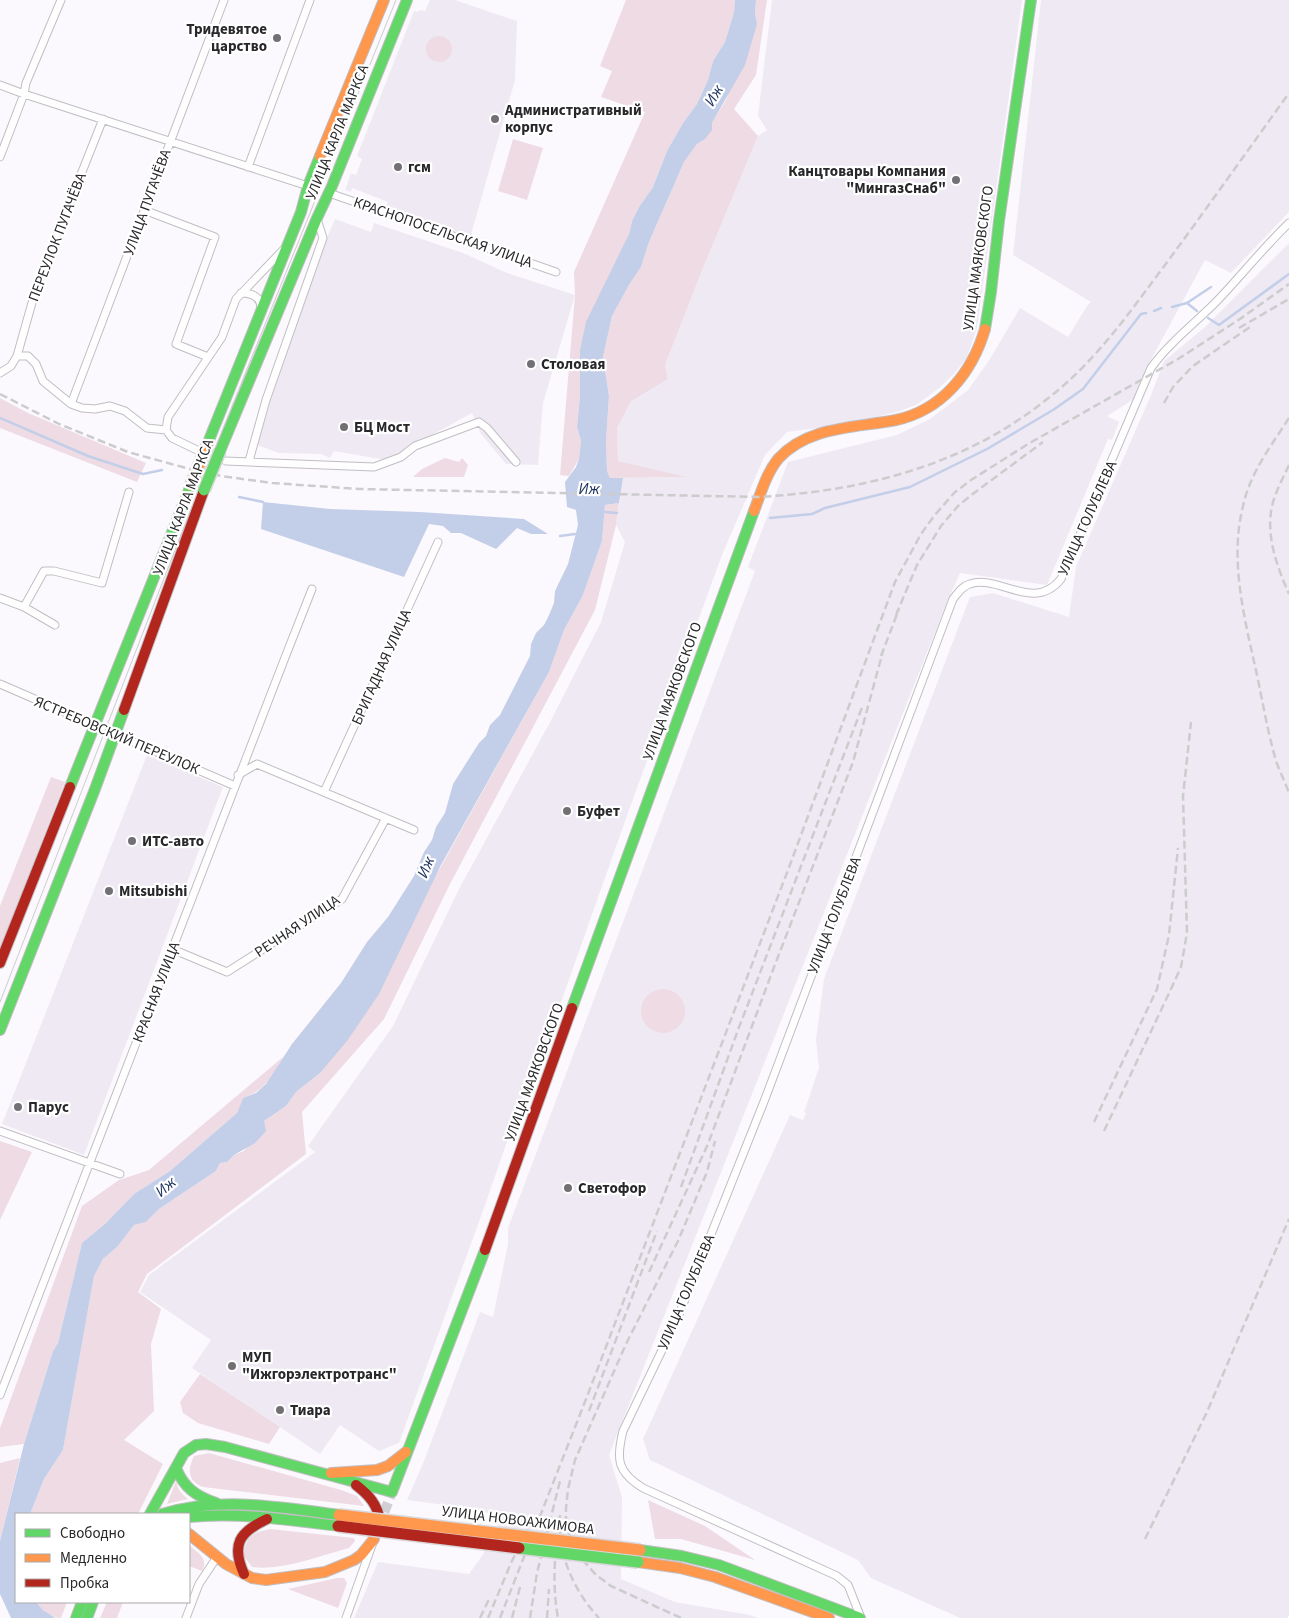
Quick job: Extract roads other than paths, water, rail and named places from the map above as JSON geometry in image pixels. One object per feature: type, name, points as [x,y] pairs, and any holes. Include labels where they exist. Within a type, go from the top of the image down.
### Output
[{"type":"main road","name":"УЛИЦА КАРЛА МАРКСА","points":[[0,963],[77,766],[191,485],[202,447],[259,316],[301,212],[308,186],[384,0]]},
{"type":"main road","name":"УЛИЦА КАРЛА МАРКСА","points":[[0,1030],[115,735],[204,490],[223,456],[317,218],[330,193],[407,0]]},
{"type":"main road","name":"УЛИЦА МАЯКОВСКОГО","points":[[352,1481],[392,1492],[492,1231],[768,473],[785,452],[798,442],[814,434],[892,421],[916,414],[949,391],[974,359],[987,321],[1010,137],[1031,0]]},
{"type":"main road","points":[[308,186],[330,193]]},
{"type":"main road","points":[[151,1513],[184,1453],[196,1446],[206,1444],[352,1481],[371,1496],[380,1515],[380,1522]]},
{"type":"main road","points":[[325,1474],[377,1470],[388,1466],[407,1451]]},
{"type":"main road","points":[[176,1468],[185,1488],[203,1499],[220,1504]]},
{"type":"main road","name":"УЛИЦА НОВОАЖИМОВА","points":[[166,1513],[190,1506],[220,1504],[268,1507],[338,1520],[680,1568],[716,1577],[829,1618]]},
{"type":"main road","name":"УЛИЦА НОВОАЖИМОВА","points":[[190,1517],[218,1515],[267,1519],[338,1520],[640,1550],[682,1556],[719,1565],[861,1618]]},
{"type":"main road","points":[[245,1575],[237,1560],[236,1552],[240,1538],[253,1524],[267,1519]]},
{"type":"main road","points":[[190,1535],[217,1557],[245,1575],[266,1580],[324,1572],[354,1560],[374,1539]]},
{"type":"main road","points":[[76,1618],[88,1603]]},
{"type":"main road","points":[[87,1618],[89,1603]]},
{"type":"street","points":[[0,157],[24,94],[26,83],[61,0]]},
{"type":"street","name":"УЛИЦА ПУГАЧЁВА","points":[[71,404],[224,0]]},
{"type":"street","points":[[248,167],[310,0]]},
{"type":"street","points":[[0,85],[308,186]]},
{"type":"street","name":"ПЕРЕУЛОК ПУГАЧЁВА","points":[[17,356],[37,285],[103,119]]},
{"type":"street","name":"КРАСНОПОСЕЛЬСКАЯ УЛИЦА","points":[[330,193],[556,272]]},
{"type":"street","points":[[144,210],[215,237],[176,344],[208,357]]},
{"type":"street","points":[[249,461],[266,400],[323,238],[317,218]]},
{"type":"street","name":"УЛИЦА ГОЛУБЛЕВА","points":[[861,1618],[848,1585],[836,1576],[631,1481],[622,1470],[619,1458],[623,1431],[678,1317],[754,1126],[953,599],[961,588],[981,582],[1030,593],[1045,593],[1054,587],[1060,579],[1151,368],[1216,302],[1268,243],[1289,223]]},
{"type":"street","points":[[202,447],[172,438],[166,430],[168,417],[222,337],[236,299],[287,246]]},
{"type":"street","points":[[241,293],[255,295],[259,300],[261,305],[259,316]]},
{"type":"street","points":[[0,373],[10,366],[17,356],[28,356],[36,364],[43,381],[71,404],[82,408],[95,409],[110,406],[125,411],[147,428],[166,430]]},
{"type":"street","points":[[223,456],[249,461],[374,467],[401,457],[415,446],[479,422],[487,428],[516,462]]},
{"type":"street","points":[[24,607],[44,571],[54,571],[102,583],[128,492]]},
{"type":"street","name":"БРИГАДНАЯ УЛИЦА","points":[[324,792],[438,542]]},
{"type":"street","name":"КРАСНАЯ УЛИЦА","points":[[0,1396],[91,1163],[238,775],[312,589]]},
{"type":"street","points":[[0,598],[24,607],[56,625]]},
{"type":"street","name":"ЯСТРЕБОВСКИЙ ПЕРЕУЛОК","points":[[0,684],[235,786]]},
{"type":"street","points":[[238,775],[256,764],[414,830]]},
{"type":"street","name":"РЕЧНАЯ УЛИЦА","points":[[172,949],[227,972],[342,899],[386,818]]},
{"type":"street","points":[[0,1131],[120,1174]]},
{"type":"street","points":[[346,1618],[374,1539]]},
{"type":"street","points":[[186,1618],[198,1584],[217,1557]]},
{"type":"water","name":"Иж","points":[[735,0],[756,0],[755,13],[757,24],[745,65],[712,123],[712,130],[705,139],[697,144],[684,162],[649,242],[641,267],[612,316],[603,357],[609,396],[606,441],[607,471],[610,478],[623,478],[619,503],[605,505],[602,541],[583,595],[564,630],[549,672],[441,865],[379,994],[347,1041],[320,1073],[296,1092],[286,1106],[264,1121],[266,1131],[255,1143],[234,1155],[227,1162],[220,1163],[216,1171],[159,1209],[146,1222],[134,1225],[117,1247],[103,1259],[94,1276],[63,1450],[44,1479],[30,1513],[15,1513],[15,1603],[37,1603],[55,1618],[11,1618],[0,1594],[0,1541],[24,1444],[53,1351],[58,1343],[82,1243],[106,1223],[134,1194],[170,1171],[237,1113],[243,1098],[256,1093],[266,1084],[292,1044],[341,983],[367,942],[388,917],[414,876],[424,852],[432,840],[436,827],[445,813],[453,784],[479,743],[486,736],[490,725],[500,715],[530,656],[531,644],[536,633],[544,625],[554,603],[555,591],[568,564],[578,525],[576,510],[567,507],[565,482],[576,467],[579,459],[581,441],[577,427],[580,396],[580,350],[586,322],[629,234],[632,221],[653,187],[667,151],[683,123],[697,104],[708,80],[713,61],[725,42],[734,12]]},
{"type":"water","points":[[263,502],[330,509],[420,512],[524,519],[548,534],[531,534],[517,528],[496,549],[461,533],[451,533],[443,526],[429,524],[404,577],[261,529]]},
{"type":"waterway","points":[[1208,318],[1219,325],[1289,274]]},
{"type":"waterway","points":[[1172,307],[1187,303],[1211,287]]},
{"type":"waterway","points":[[1187,303],[1197,311]]},
{"type":"waterway","points":[[1154,311],[1161,308]]},
{"type":"waterway","points":[[770,518],[812,514],[825,508],[910,487],[987,449],[1053,410],[1083,389],[1141,314],[1146,313]]},
{"type":"waterway","points":[[0,418],[88,456],[143,474],[162,470]]},
{"type":"waterway","points":[[239,497],[263,502]]},
{"type":"waterway","points":[[605,512],[617,513]]},
{"type":"waterway","points":[[560,536],[575,534]]},
{"type":"tunnel","points":[[379,1526],[392,1492]]},
{"type":"tram line","points":[[0,1002],[199,488],[396,0]]},
{"type":"railway","points":[[0,394],[59,424],[128,452],[221,476],[272,483],[359,489],[759,497],[835,489],[872,481],[908,472],[978,444],[1010,425],[1061,388],[1093,356],[1137,303],[1289,93]]},
{"type":"railway","points":[[500,1618],[588,1394],[788,870],[895,582],[921,534],[954,493],[971,480],[1028,444],[1178,359],[1240,319],[1289,284]]},
{"type":"railway","points":[[1239,328],[1289,299]]},
{"type":"railway","points":[[1164,403],[1173,387],[1193,366],[1250,327]]},
{"type":"railway","points":[[1289,418],[1262,460],[1246,494],[1239,527],[1238,548],[1240,591],[1248,633],[1273,750],[1289,793]]},
{"type":"railway","points":[[896,615],[917,565],[941,526],[958,506],[1043,442]]},
{"type":"railway","points":[[1289,465],[1274,500],[1270,523],[1274,554],[1289,594]]},
{"type":"railway","points":[[881,656],[899,609]]},
{"type":"railway","points":[[649,1272],[708,1144],[853,762],[883,651]]},
{"type":"railway","points":[[681,1187],[738,1030],[863,705]]},
{"type":"railway","points":[[1104,1131],[1181,967],[1187,933],[1183,796],[1191,722]]},
{"type":"railway","points":[[1094,1122],[1157,989],[1169,935],[1178,848]]},
{"type":"railway","points":[[681,1618],[611,1586],[596,1575],[575,1551],[566,1524],[566,1508],[568,1489],[575,1460],[626,1344],[678,1241],[707,1172],[715,1141]]},
{"type":"railway","points":[[1145,1539],[1207,1412],[1289,1219]]},
{"type":"railway","points":[[589,1411],[657,1231]]},
{"type":"railway","points":[[530,1618],[537,1573],[560,1481]]},
{"type":"railway","points":[[560,1515],[561,1543],[564,1557],[574,1583],[599,1618]]},
{"type":"railway","points":[[488,1618],[511,1563],[528,1529]]},
{"type":"railway","points":[[557,1537],[554,1578],[558,1618]]},
{"type":"railway","points":[[512,1618],[520,1587]]},
{"type":"railway","points":[[547,1618],[549,1589]]},
{"type":"railway","points":[[480,1618],[490,1597]]},
{"type":"place","name":"Тридевятое царство","points":[[277,38]]},
{"type":"place","name":"Административный корпус","points":[[495,119]]},
{"type":"place","name":"гсм","points":[[398,167]]},
{"type":"place","name":"Канцтовары Компания \"МингазСнаб\"","points":[[956,180]]},
{"type":"place","name":"Столовая","points":[[531,364]]},
{"type":"place","name":"БЦ Мост","points":[[344,427]]},
{"type":"place","name":"Буфет","points":[[567,811]]},
{"type":"place","name":"ИТС-авто","points":[[132,841]]},
{"type":"place","name":"Mitsubishi","points":[[109,891]]},
{"type":"place","name":"Парус","points":[[18,1107]]},
{"type":"place","name":"Светофор","points":[[568,1188]]},
{"type":"place","name":"МУП \"Ижгорэлектротранс\"","points":[[232,1366]]},
{"type":"place","name":"Тиара","points":[[280,1410]]}]
